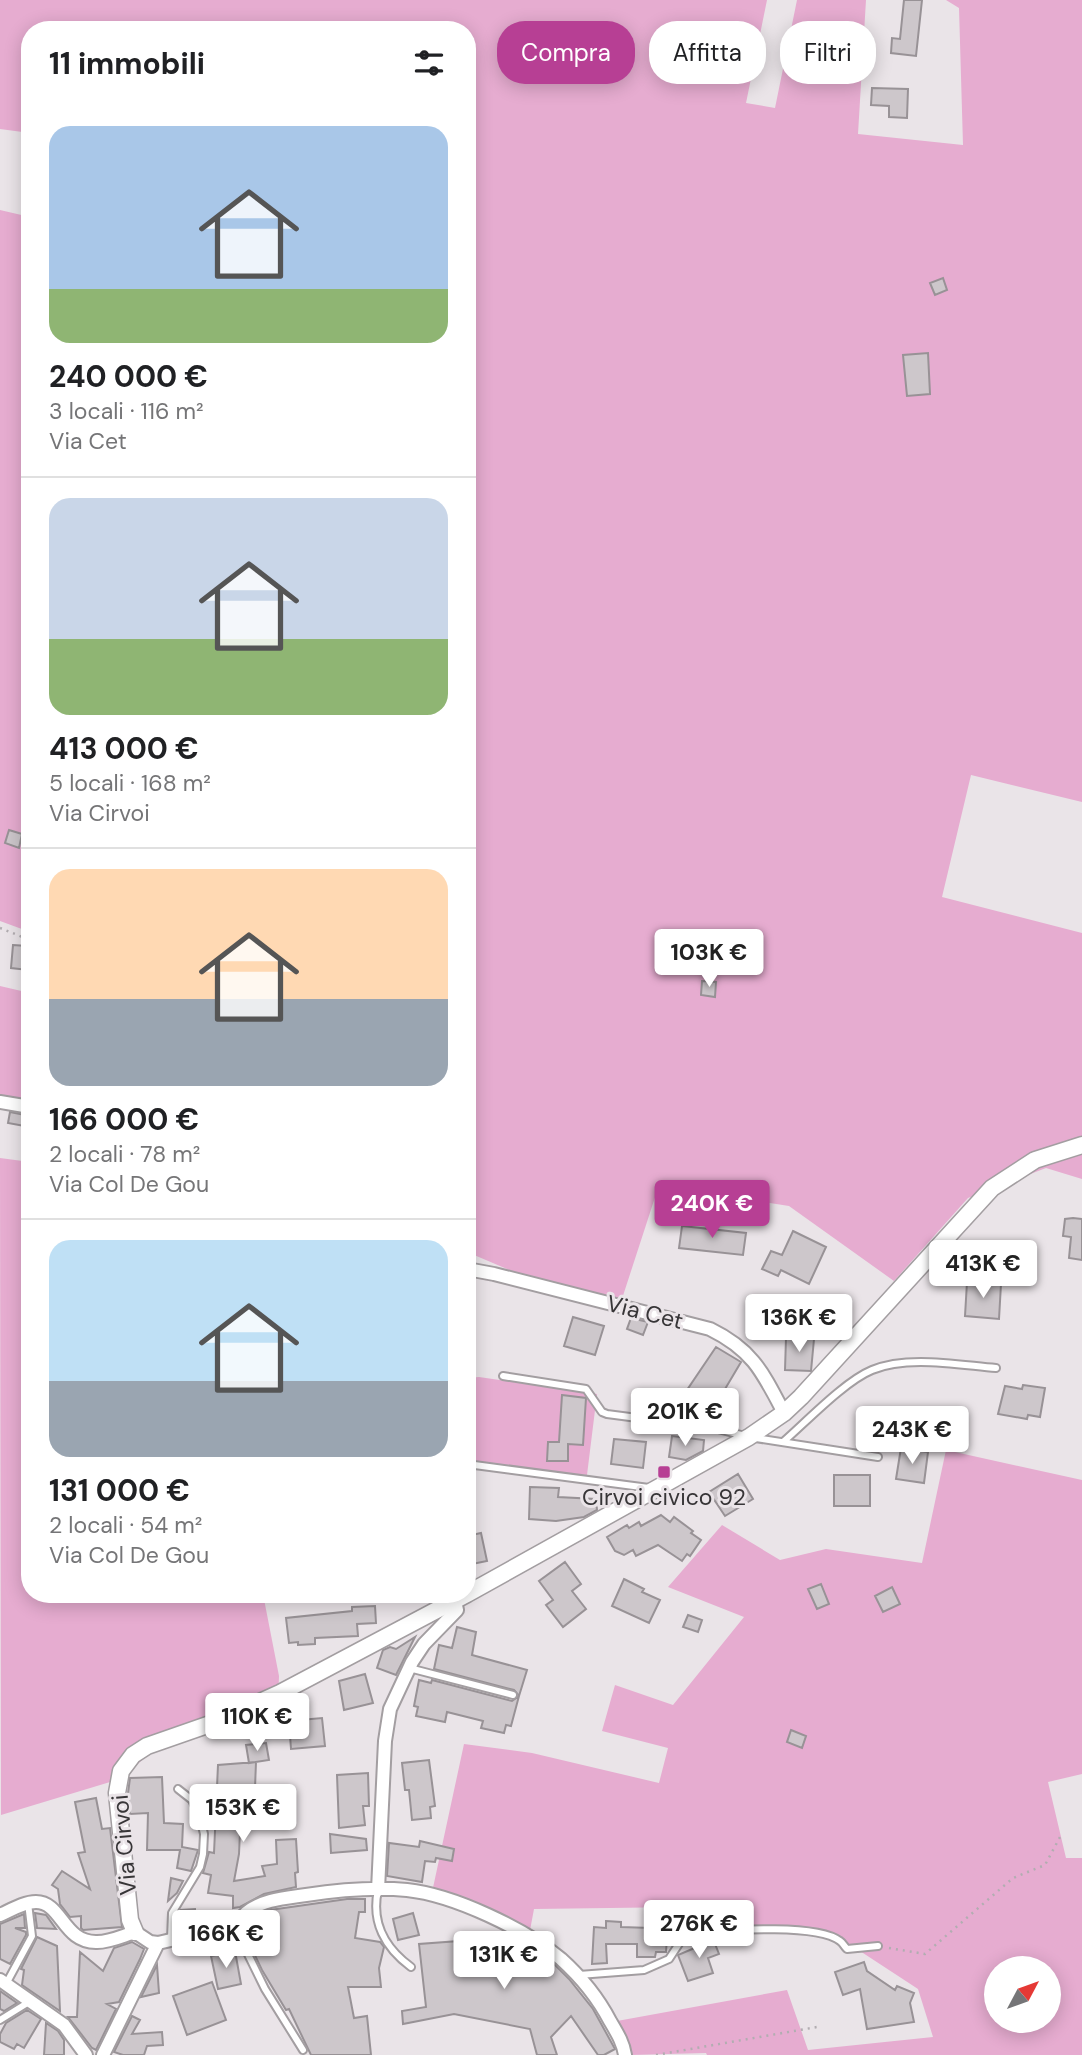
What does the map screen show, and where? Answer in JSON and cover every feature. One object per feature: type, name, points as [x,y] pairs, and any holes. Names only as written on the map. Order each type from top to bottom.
[{"type":"street","points":[[0,1102],[21,1106]]},
{"type":"street","name":"Via Cirvoi","points":[[476,1589],[749,1437],[784,1413],[992,1188],[1035,1160],[1082,1145]]},
{"type":"street","name":"Via Cet","points":[[476,1271],[710,1329],[739,1346],[756,1363],[784,1413]]},
{"type":"street","name":"Via Cirvoi","points":[[135,1932],[130,1920],[117,1793],[121,1771],[133,1755],[147,1746],[213,1723],[280,1693],[450,1603]]},
{"type":"street","points":[[378,1890],[385,1741],[390,1709],[424,1644],[457,1610],[460,1603]]},
{"type":"street","points":[[0,1915],[28,1903],[39,1902],[49,1906],[69,1931],[85,1941],[109,1941],[135,1932],[150,1942],[158,1943],[192,1935],[237,1932],[244,1914],[269,1900],[325,1892],[378,1890],[408,1890],[434,1895],[470,1908],[531,1939],[560,1958],[605,2011],[623,2043],[625,2055]]},
{"type":"street","points":[[103,2055],[158,1943]]},
{"type":"street","points":[[3,1982],[64,2025],[86,2055]]},
{"type":"lane","points":[[783,1442],[857,1378],[872,1370],[890,1364],[911,1362],[996,1368]]},
{"type":"lane","points":[[503,1376],[586,1389],[602,1412],[607,1414],[714,1428],[749,1437],[878,1457]]},
{"type":"lane","points":[[476,1465],[656,1489]]},
{"type":"lane","points":[[410,1668],[513,1695]]},
{"type":"lane","points":[[171,1939],[172,1913],[200,1867],[204,1834],[192,1800],[178,1788]]},
{"type":"lane","points":[[378,1890],[375,1905],[378,1923],[396,1956],[411,1967]]},
{"type":"lane","points":[[3,1982],[32,1936],[28,1903]]},
{"type":"lane","points":[[577,1975],[644,1970],[669,1959],[686,1933],[783,1930],[822,1934],[839,1940],[847,1949],[878,1946]]},
{"type":"lane","points":[[237,1932],[265,1989],[303,2050]]},
{"type":"lane","points":[[0,2020],[29,2002]]},
{"type":"path","points":[[0,928],[21,936]]},
{"type":"path","points":[[878,1946],[925,1954],[1013,1878],[1045,1865],[1060,1837]]},
{"type":"path","points":[[656,2055],[817,2027]]},
{"type":"shaded area","points":[[0,0],[767,0],[763,21],[649,21],[649,84],[750,84],[746,103],[775,108],[780,83],[861,84],[858,134],[963,145],[959,8],[946,0],[1082,0],[1082,802],[971,775],[942,897],[1082,933],[1082,1179],[1046,1168],[968,1198],[894,1281],[789,1206],[659,1185],[619,1308],[566,1294],[476,1256],[476,21],[21,21],[21,132],[0,129]]},
{"type":"shaded area","points":[[797,0],[866,0],[865,21],[793,21]]},
{"type":"shaded area","points":[[0,210],[21,215],[21,929],[0,921]]},
{"type":"shaded area","points":[[0,986],[21,991],[21,1103],[0,1097]]},
{"type":"shaded area","points":[[0,1158],[21,1161],[21,1603],[265,1603],[279,1676],[278,1703],[154,1750],[120,1779],[1,1815]]},
{"type":"shaded area","points":[[476,1377],[597,1394],[587,1475],[476,1465]]},
{"type":"shaded area","points":[[946,1450],[1082,1480],[1082,1774],[1048,1782],[1066,1858],[1082,1858],[1082,2055],[630,2055],[617,2021],[787,1990],[808,2050],[933,2037],[918,1989],[863,1953],[819,1929],[689,1938],[684,1907],[534,1909],[528,1941],[487,1918],[431,1897],[464,1744],[532,1753],[659,1783],[668,1748],[602,1731],[615,1685],[673,1705],[744,1617],[668,1587],[722,1525],[780,1560],[826,1549],[922,1563]]},
{"type":"building","points":[[904,0],[922,0],[916,56],[891,53],[892,38],[900,39]]},
{"type":"building","points":[[872,88],[908,89],[907,118],[889,117],[889,106],[871,105]]},
{"type":"building","points":[[943,278],[947,290],[935,295],[930,283]]},
{"type":"building","points":[[928,353],[930,394],[907,396],[903,355]]},
{"type":"building","points":[[9,830],[21,834],[19,848],[5,843]]},
{"type":"building","points":[[13,945],[21,946],[21,969],[11,968]]},
{"type":"building","points":[[702,981],[716,982],[715,997],[701,995]]},
{"type":"building","points":[[10,1112],[21,1114],[21,1125],[8,1123]]},
{"type":"building","points":[[1065,1219],[1082,1219],[1082,1260],[1069,1258],[1071,1237],[1063,1236]]},
{"type":"building","points":[[682,1226],[746,1233],[743,1255],[679,1248]]},
{"type":"building","points":[[793,1231],[826,1247],[809,1284],[781,1270],[778,1276],[762,1269],[771,1251],[782,1255]]},
{"type":"building","points":[[967,1282],[1001,1284],[999,1319],[965,1316]]},
{"type":"building","points":[[573,1317],[604,1326],[595,1355],[564,1346]]},
{"type":"building","points":[[631,1318],[648,1322],[643,1335],[627,1329]]},
{"type":"building","points":[[786,1338],[814,1339],[811,1371],[785,1370]]},
{"type":"building","points":[[716,1347],[741,1362],[715,1406],[687,1390]]},
{"type":"building","points":[[1023,1385],[1045,1388],[1040,1417],[1028,1415],[1027,1419],[998,1414],[1005,1386],[1022,1389]]},
{"type":"building","points":[[562,1395],[586,1398],[583,1445],[568,1444],[568,1461],[547,1461],[548,1442],[559,1442]]},
{"type":"building","points":[[894,1410],[896,1427],[879,1428],[878,1412]]},
{"type":"building","points":[[672,1436],[704,1440],[703,1451],[686,1460],[669,1457]]},
{"type":"building","points":[[614,1439],[646,1442],[643,1468],[611,1464]]},
{"type":"building","points":[[901,1448],[928,1452],[924,1483],[896,1479]]},
{"type":"building","points":[[738,1474],[753,1499],[725,1516],[709,1492]]},
{"type":"building","points":[[834,1475],[870,1475],[870,1506],[834,1506]]},
{"type":"building","points":[[530,1487],[559,1488],[558,1497],[596,1499],[597,1510],[584,1517],[556,1521],[529,1519]]},
{"type":"building","points":[[661,1515],[670,1522],[674,1517],[701,1540],[690,1556],[687,1554],[682,1561],[658,1545],[636,1556],[633,1550],[624,1555],[615,1551],[607,1537],[627,1525],[629,1528],[639,1522],[641,1526]]},
{"type":"building","points":[[481,1533],[487,1561],[476,1563],[476,1534]]},
{"type":"building","points":[[565,1562],[581,1584],[572,1591],[586,1609],[563,1627],[546,1605],[553,1600],[539,1581]]},
{"type":"building","points":[[624,1579],[644,1589],[642,1592],[660,1600],[649,1623],[612,1606]]},
{"type":"building","points":[[821,1584],[829,1604],[817,1609],[808,1589]]},
{"type":"building","points":[[892,1587],[900,1604],[883,1612],[875,1596]]},
{"type":"building","points":[[375,1606],[376,1623],[357,1624],[358,1636],[315,1638],[315,1644],[289,1643],[286,1618]]},
{"type":"building","points":[[688,1615],[702,1620],[698,1632],[683,1627]]},
{"type":"building","points":[[457,1627],[476,1632],[472,1655],[527,1670],[519,1696],[514,1690],[434,1669],[439,1645],[452,1648]]},
{"type":"building","points":[[415,1637],[396,1675],[377,1668],[383,1650],[390,1647],[396,1649]]},
{"type":"building","points":[[365,1674],[373,1703],[344,1710],[339,1681]]},
{"type":"building","points":[[419,1680],[431,1683],[432,1680],[512,1701],[519,1696],[511,1726],[506,1725],[504,1733],[481,1728],[483,1721],[447,1712],[445,1722],[416,1716],[418,1707],[414,1706]]},
{"type":"building","points":[[322,1718],[325,1746],[291,1749],[289,1721]]},
{"type":"building","points":[[791,1730],[806,1736],[802,1748],[787,1742]]},
{"type":"building","points":[[266,1743],[269,1760],[249,1763],[246,1745]]},
{"type":"building","points":[[429,1760],[435,1806],[430,1807],[431,1818],[412,1820],[409,1790],[405,1790],[402,1763]]},
{"type":"building","points":[[256,1762],[255,1788],[242,1788],[239,1854],[234,1881],[265,1876],[262,1866],[277,1864],[276,1840],[296,1839],[296,1887],[264,1894],[233,1908],[233,1896],[208,1893],[211,1875],[203,1873],[209,1852],[214,1853],[218,1765]]},
{"type":"building","points":[[368,1773],[369,1806],[363,1806],[365,1825],[339,1828],[337,1775]]},
{"type":"building","points":[[162,1777],[164,1823],[183,1824],[182,1847],[198,1850],[191,1871],[177,1868],[180,1850],[147,1850],[148,1813],[130,1814],[130,1778]]},
{"type":"building","points":[[96,1798],[102,1829],[110,1828],[122,1927],[83,1930],[81,1916],[70,1917],[60,1904],[58,1889],[52,1885],[62,1871],[90,1889],[78,1853],[85,1852],[75,1802]]},
{"type":"building","points":[[330,1834],[366,1839],[367,1850],[331,1853]]},
{"type":"building","points":[[420,1841],[454,1849],[452,1861],[436,1858],[435,1862],[425,1861],[422,1882],[387,1876],[389,1843],[419,1847]]},
{"type":"building","points":[[171,1878],[183,1881],[177,1893],[168,1901]]},
{"type":"building","points":[[365,1899],[365,1912],[359,1912],[355,1938],[380,1942],[384,1947],[379,1968],[381,1987],[348,1987],[354,2018],[367,2016],[371,2055],[311,2055],[289,2009],[286,2010],[262,1970],[250,1945],[247,1930],[252,1920],[270,1910]]},
{"type":"building","points":[[195,1909],[196,1925],[181,1926],[181,1910]]},
{"type":"building","points":[[35,1913],[46,1915],[56,1929],[37,1928]]},
{"type":"building","points":[[413,1913],[419,1935],[398,1940],[393,1919]]},
{"type":"building","points":[[24,1914],[25,1928],[15,1928],[26,1932],[26,1935],[10,1964],[0,1959],[0,1924]]},
{"type":"building","points":[[606,1921],[621,1922],[621,1927],[651,1928],[651,1923],[668,1923],[666,1952],[656,1952],[655,1957],[637,1957],[637,1944],[606,1944],[607,1963],[592,1964],[594,1927],[606,1928]]},
{"type":"building","points":[[37,1937],[57,1946],[60,2011],[22,1985],[24,1970],[21,1969]]},
{"type":"building","points":[[513,1937],[519,1941],[516,1944],[554,1964],[569,1979],[593,2009],[615,2049],[598,2055],[571,2016],[551,2037],[557,2055],[537,2055],[530,2029],[454,2014],[403,2024],[402,2011],[426,2007],[419,1944]]},
{"type":"building","points":[[713,1939],[719,1954],[708,1958],[713,1973],[688,1981],[678,1955]]},
{"type":"building","points":[[132,1942],[144,1949],[119,2002],[107,2004],[116,2009],[96,2050],[68,2017],[77,2017],[80,1952],[103,1971],[114,1948]]},
{"type":"building","points":[[235,1951],[241,1984],[218,1989],[211,1956]]},
{"type":"building","points":[[864,1962],[867,1971],[895,1990],[897,1986],[914,1993],[910,2003],[914,2022],[867,2029],[860,1989],[843,1995],[835,1972]]},
{"type":"building","points":[[157,1965],[159,1993],[141,1997]]},
{"type":"building","points":[[212,1982],[226,2020],[187,2035],[173,1996]]},
{"type":"building","points":[[0,1991],[17,2003],[4,2011],[0,2009]]},
{"type":"building","points":[[27,2010],[41,2019],[24,2048],[17,2044],[14,2049],[0,2042],[0,2034],[6,2023]]},
{"type":"building","points":[[132,2016],[140,2020],[132,2034],[162,2032],[163,2045],[147,2046],[144,2055],[114,2052]]},
{"type":"building","points":[[46,2023],[58,2031],[64,2040],[64,2055],[44,2055]]},
{"type":"place","name":"Cirvoi civico 92","points":[[664,1472]]}]
